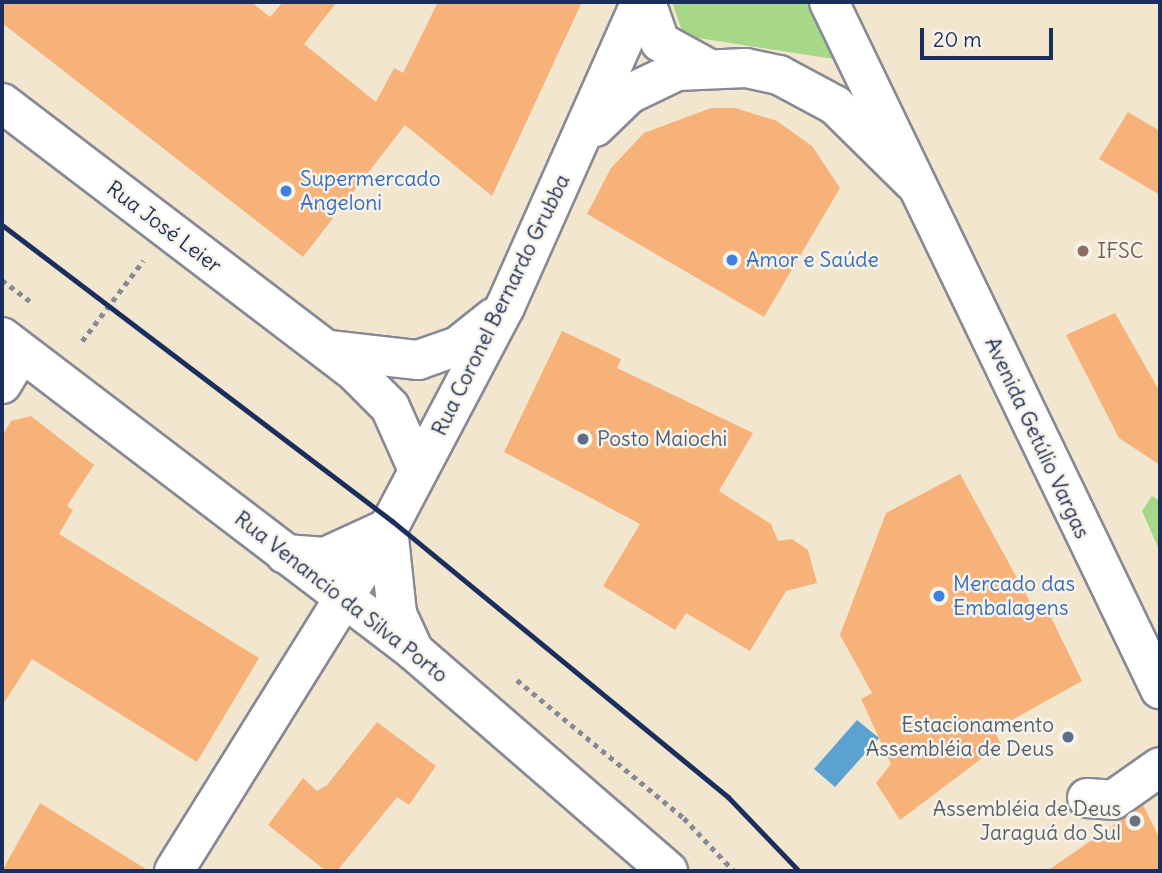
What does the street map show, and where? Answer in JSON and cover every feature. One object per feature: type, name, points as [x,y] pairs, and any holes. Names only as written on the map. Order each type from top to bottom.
[{"type":"main road","name":"Rua Coronel Bernardo Grubba","points":[[174,871],[388,528],[505,307],[582,141],[641,2]]},
{"type":"main road","points":[[646,2],[660,42],[704,66]]},
{"type":"main road","name":"Avenida Getúlio Vargas","points":[[829,2],[1160,689]]},
{"type":"main road","name":"Avenida Getúlio Vargas","points":[[582,141],[629,94],[704,66],[779,75],[809,88],[916,184]]},
{"type":"main road","name":"Rua José Leier","points":[[2,103],[328,349],[390,407],[418,470]]},
{"type":"main road","name":"Rua José Leier","points":[[328,349],[418,360],[458,346],[505,307]]},
{"type":"main road","name":"Rua Venancio da Silva Porto","points":[[8,357],[285,554],[414,651],[668,871]]},
{"type":"main road","points":[[285,554],[324,557],[388,528],[397,614],[414,651]]},
{"type":"main road","points":[[1087,798],[1113,800],[1160,767]]},
{"type":"path","points":[[82,341],[166,229]]},
{"type":"green space","points":[[672,2],[809,2],[840,60],[698,38],[682,31]]},
{"type":"green space","points":[[1152,496],[1160,501],[1160,552],[1142,511]]},
{"type":"water","points":[[857,720],[879,738],[835,787],[814,769]]},
{"type":"building","name":"Supermercado Angeloni","points":[[2,2],[251,2],[270,17],[283,2],[337,2],[304,44],[376,102],[394,68],[403,73],[438,2],[582,2],[492,196],[405,125],[303,257],[2,23]]},
{"type":"building","name":"Amor e Saúde","points":[[711,108],[735,108],[777,121],[812,146],[840,188],[764,317],[587,214],[611,168],[644,133]]},
{"type":"building","points":[[1128,112],[1160,131],[1160,195],[1099,159]]},
{"type":"building","points":[[1115,313],[1160,392],[1160,465],[1119,438],[1066,335]]},
{"type":"building","points":[[562,331],[621,359],[617,368],[753,433],[719,491],[771,524],[778,541],[792,539],[808,550],[817,583],[786,591],[750,651],[686,613],[675,630],[603,586],[640,524],[504,452]]},
{"type":"building","points":[[31,416],[94,465],[67,506],[73,510],[59,534],[259,658],[197,762],[32,659],[2,706],[2,436],[11,421]]},
{"type":"building","points":[[960,474],[1039,618],[1049,613],[1082,681],[994,730],[1001,744],[900,820],[876,783],[891,764],[861,699],[872,693],[840,635],[886,513]]},
{"type":"building","points":[[377,722],[436,766],[409,805],[397,797],[337,871],[326,871],[268,825],[303,778],[317,791],[327,785]]},
{"type":"building","points":[[40,803],[149,871],[2,871]]},
{"type":"building","name":"Assembléia de Deus Jaraguá do Sul","points":[[1143,805],[1160,839],[1160,871],[1047,871]]},
{"type":"railway","points":[[2,225],[392,521],[728,797],[799,871]]},
{"type":"place","name":"Supermercado Angeloni","points":[[286,191]]},
{"type":"place","name":"IFSC","points":[[1083,251]]},
{"type":"place","name":"Amor e Saúde","points":[[732,260]]},
{"type":"place","name":"Posto Maiochi","points":[[583,439]]},
{"type":"place","name":"Mercado das Embalagens","points":[[939,596]]},
{"type":"place","name":"Estacionamento Assembléia de Deus","points":[[1068,737]]},
{"type":"place","name":"Assembléia de Deus Jaraguá do Sul","points":[[1135,821]]}]
